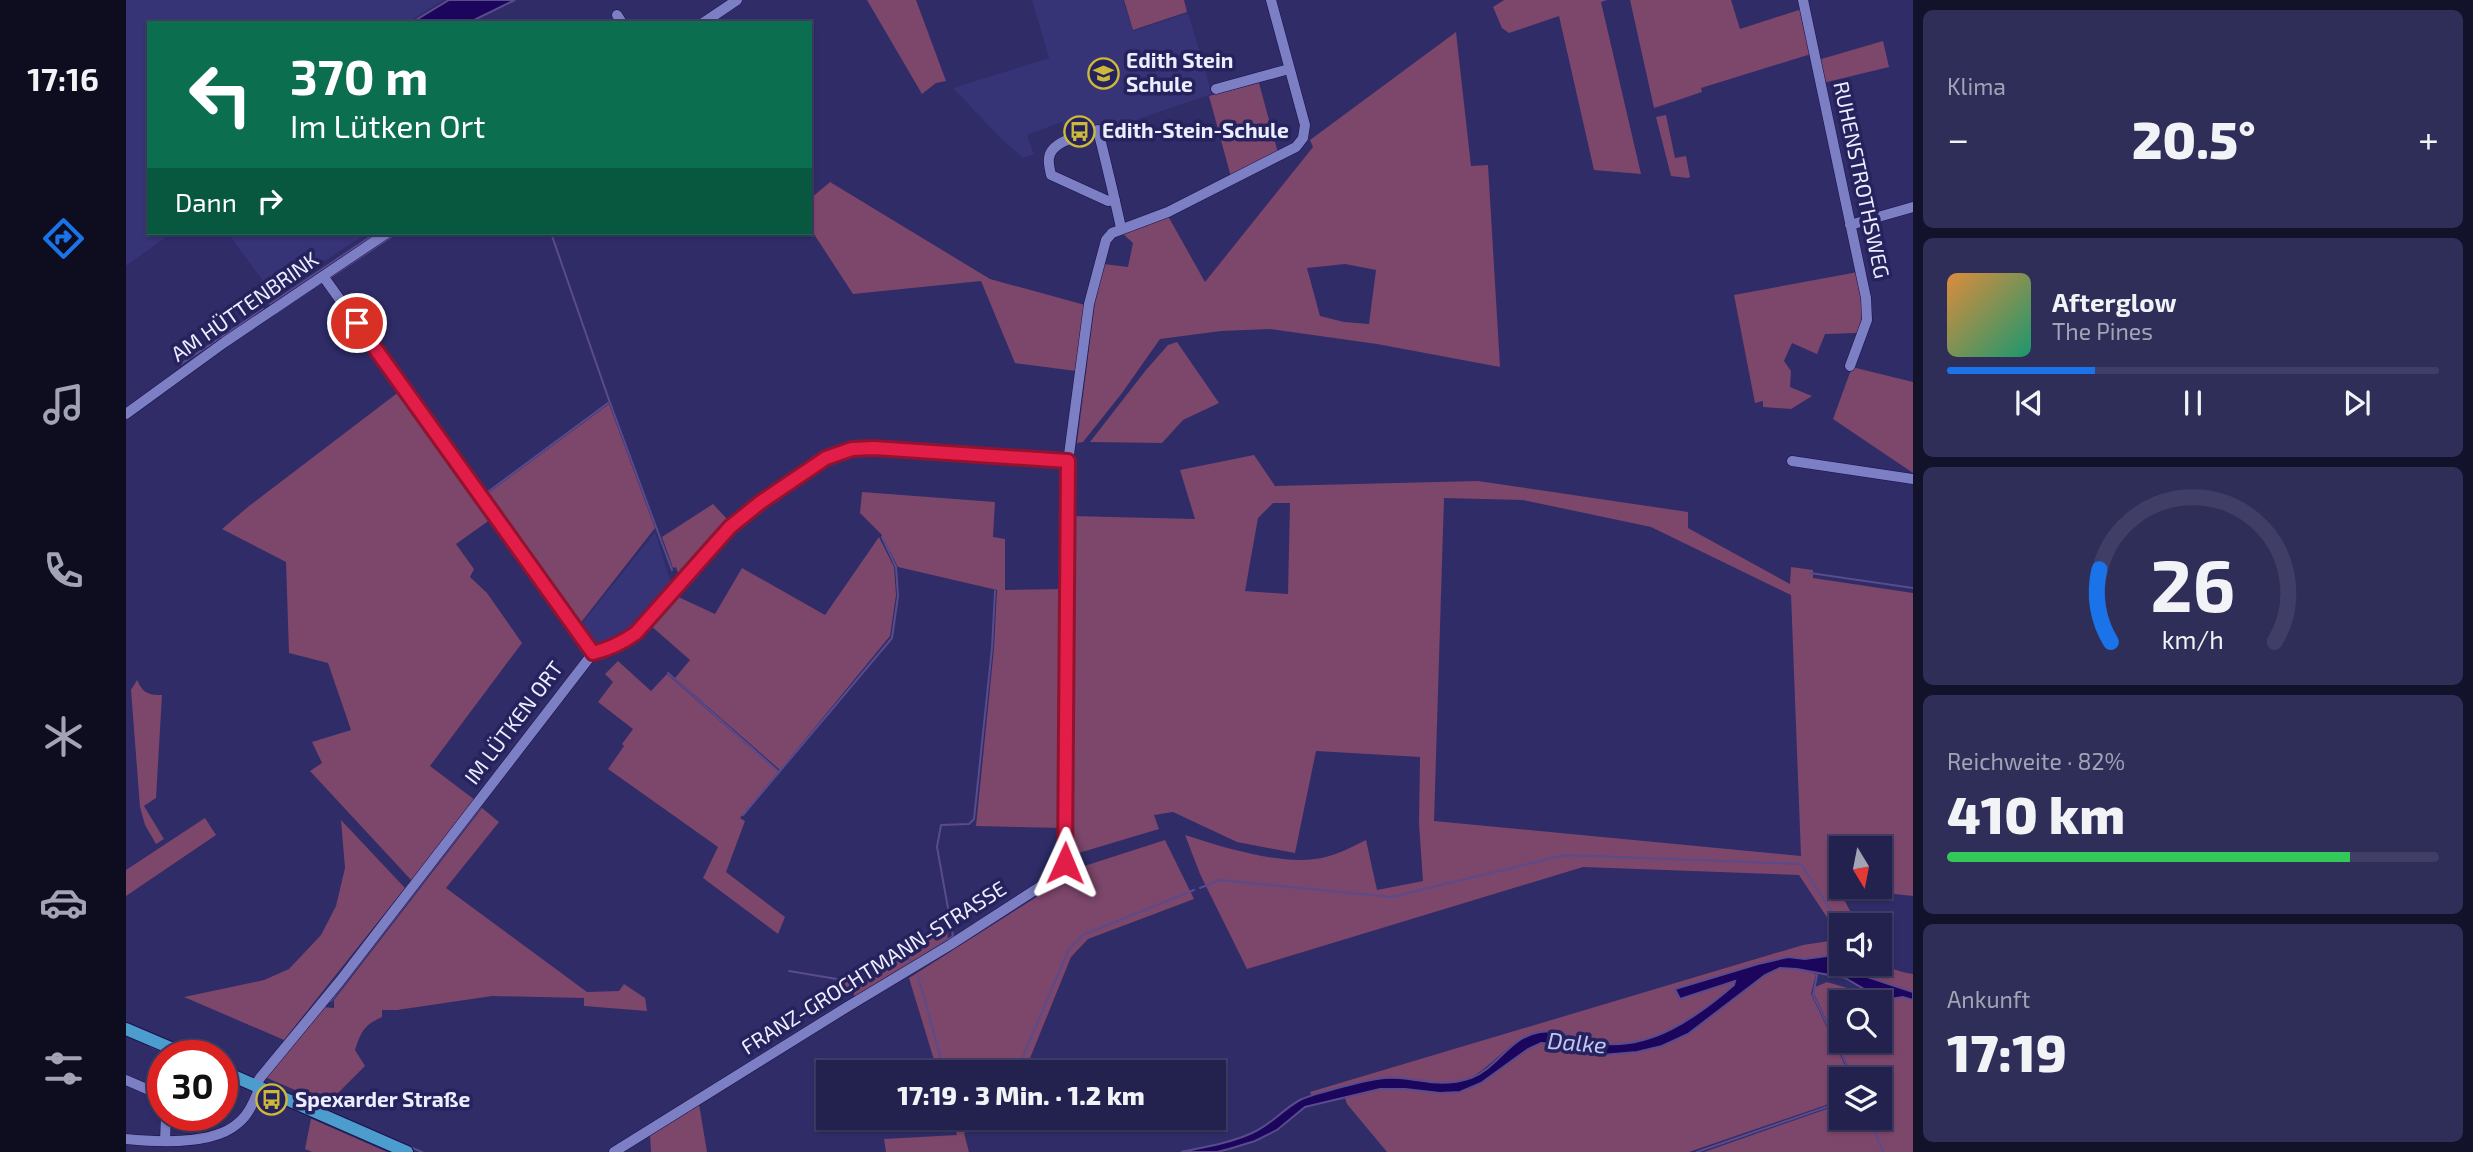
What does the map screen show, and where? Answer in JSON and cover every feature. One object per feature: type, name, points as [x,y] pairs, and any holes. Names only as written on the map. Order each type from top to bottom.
[{"type":"main road","points":[[126,1028],[153,1040]]},
{"type":"main road","points":[[238,1078],[407,1152]]},
{"type":"street","points":[[706,21],[737,0]]},
{"type":"street","points":[[1115,200],[1108,201],[1051,175],[1048,159],[1054,148],[1071,139],[1098,131],[1115,200],[1121,228],[1168,212],[1300,144],[1305,125],[1270,0]]},
{"type":"street","name":"RUHENSTROTHSWEG","points":[[1803,0],[1867,311],[1867,320],[1850,366]]},
{"type":"street","points":[[1216,89],[1289,69]]},
{"type":"street","points":[[1850,225],[1913,207]]},
{"type":"street","name":"FRANZ-GROCHTMANN-STRASSE","points":[[614,1152],[950,945],[1060,872],[1065,863],[1068,461],[1089,304],[1106,240],[1121,228]]},
{"type":"street","name":"AM HÜTTENBRINK","points":[[126,414],[225,342],[384,235]]},
{"type":"street","points":[[323,276],[593,653]]},
{"type":"street","name":"IM LÜTKEN ORT","points":[[126,1139],[165,1141],[220,1134],[237,1125],[250,1110],[260,1077],[340,981],[593,653],[622,643],[636,633],[730,527],[786,485],[838,453],[852,449],[874,448],[1068,461]]},
{"type":"street","points":[[1792,461],[1913,479]]},
{"type":"street","points":[[126,1080],[147,1089]]},
{"type":"street","points":[[165,1131],[165,1141]]},
{"type":"shaded area","points":[[126,0],[444,0],[409,21],[147,21],[147,235],[169,235],[126,266]]},
{"type":"shaded area","points":[[867,0],[916,0],[946,81],[936,83],[922,94]]},
{"type":"shaded area","name":"Edith Stein Schule","points":[[1032,0],[1123,0],[1133,31],[1188,13],[1212,94],[1103,131],[1101,126],[1088,126],[1067,134],[1062,122],[1027,135],[1034,154],[1023,158],[1002,140],[953,88],[1049,58]]},
{"type":"shaded area","points":[[1124,0],[1184,0],[1187,12],[1133,30]]},
{"type":"shaded area","points":[[1504,0],[1607,0],[1601,2],[1641,174],[1594,170],[1559,16],[1509,33],[1502,28],[1493,7]]},
{"type":"shaded area","points":[[1630,0],[1731,0],[1740,29],[1802,9],[1811,54],[1701,88],[1702,92],[1654,108]]},
{"type":"shaded area","points":[[1456,32],[1471,166],[1488,165],[1500,367],[1377,344],[1270,329],[1221,331],[1160,339],[1083,442],[1077,443],[1095,302],[1104,264],[1128,267],[1133,243],[1122,233],[1168,216],[1205,282],[1313,147],[1310,140]],"holes":[[[1345,264],[1376,270],[1369,324],[1320,316],[1307,268]]]},
{"type":"shaded area","points":[[1883,41],[1889,67],[1823,83],[1818,60]]},
{"type":"shaded area","points":[[1259,83],[1278,153],[1231,177],[1209,96]]},
{"type":"shaded area","points":[[1666,115],[1675,158],[1686,156],[1688,178],[1671,176],[1656,117]]},
{"type":"shaded area","points":[[830,182],[990,279],[1085,305],[1076,371],[1015,363],[981,281],[853,294],[812,231],[812,197]]},
{"type":"shaded area","points":[[229,235],[364,235],[273,295]]},
{"type":"shaded area","points":[[1858,272],[1862,310],[1858,333],[1825,334],[1817,354],[1792,343],[1784,361],[1791,371],[1790,387],[1812,396],[1791,409],[1763,407],[1763,401],[1755,403],[1734,295]]},
{"type":"shaded area","points":[[1177,342],[1219,403],[1183,420],[1162,443],[1090,442],[1146,370],[1168,345]]},
{"type":"shaded area","points":[[1852,367],[1913,382],[1913,473],[1833,419]]},
{"type":"shaded area","points":[[400,391],[491,519],[456,544],[474,569],[470,577],[487,593],[522,643],[430,766],[475,800],[412,881],[310,771],[322,763],[312,742],[351,730],[328,663],[289,653],[286,562],[222,529]]},
{"type":"shaded area","points":[[609,404],[655,528],[579,625],[487,494]]},
{"type":"shaded area","points":[[1254,455],[1275,486],[1478,481],[1688,512],[1688,528],[1790,584],[1791,567],[1813,570],[1813,578],[1913,593],[1913,896],[1892,894],[1892,836],[1829,836],[1829,900],[1844,900],[1851,913],[1829,913],[1829,920],[1799,875],[1583,867],[1247,969],[1200,874],[1185,835],[1266,857],[1300,860],[1328,856],[1366,840],[1377,890],[1423,881],[1419,824],[1420,757],[1316,751],[1295,853],[1237,842],[1173,812],[1154,815],[1159,829],[1072,855],[1071,516],[1195,519],[1180,470]],"holes":[[[1444,498],[1523,500],[1651,527],[1791,595],[1801,856],[1434,821]],[[1273,503],[1290,503],[1288,594],[1245,591],[1258,518]]]},
{"type":"shaded area","points":[[862,492],[995,502],[993,537],[1005,539],[1005,590],[1064,589],[1062,828],[976,826],[994,648],[997,590],[898,567],[881,534],[860,513]]},
{"type":"shaded area","points":[[713,504],[728,520],[679,576],[676,567],[673,568],[662,537]]},
{"type":"shaded area","points":[[655,532],[672,586],[632,630],[604,646],[594,646],[580,626]]},
{"type":"shaded area","points":[[879,537],[894,567],[896,595],[890,636],[780,770],[675,678],[690,660],[650,625],[674,595],[715,614],[742,568],[825,615]]},
{"type":"shaded area","points":[[618,661],[651,691],[667,674],[778,772],[740,818],[745,821],[726,872],[785,917],[778,934],[703,878],[718,847],[608,769],[633,729],[598,702],[613,682],[605,674]]},
{"type":"shaded area","points":[[137,680],[146,692],[162,695],[156,798],[144,806],[164,839],[156,844],[145,825],[140,807],[131,690]]},
{"type":"shaded area","points":[[482,808],[499,822],[446,888],[587,992],[619,991],[624,984],[645,998],[647,1011],[584,1006],[584,998],[492,996],[382,1010],[382,1017],[364,1030],[355,1050],[365,1066],[327,1104],[265,1077],[323,1007],[334,1008],[334,1000]]},
{"type":"shaded area","points":[[205,818],[216,835],[126,896],[126,870]]},
{"type":"shaded area","points":[[341,820],[405,888],[284,1040],[184,997],[264,980],[289,969],[321,935],[336,906],[345,868]]},
{"type":"shaded area","points":[[1165,840],[1194,899],[1088,939],[1071,957],[1029,1060],[934,1060],[909,978],[1054,886],[1075,869]]},
{"type":"shaded area","points":[[947,926],[948,941],[855,997],[853,992],[845,993],[844,977],[858,976]]},
{"type":"shaded area","points":[[1829,941],[1829,956],[1805,959],[1788,957],[1675,989],[1680,999],[1735,980],[1735,985],[1705,1009],[1653,1037],[1615,1044],[1538,1032],[1516,1042],[1480,1072],[1458,1082],[1434,1084],[1409,1078],[1394,1078],[1358,1084],[1312,1097],[1310,1092],[1803,945]]},
{"type":"shaded area","points":[[1780,968],[1816,974],[1811,994],[1829,1032],[1829,1053],[1839,1053],[1846,1067],[1829,1067],[1829,1104],[1689,1152],[1387,1152],[1347,1104],[1345,1098],[1380,1089],[1440,1093],[1481,1083],[1528,1049],[1541,1043],[1559,1044],[1602,1055],[1637,1052],[1662,1046],[1717,1012],[1765,975]]},
{"type":"shaded area","points":[[1892,968],[1913,974],[1913,992],[1867,977],[1892,976]]},
{"type":"shaded area","points":[[1827,982],[1854,990],[1829,990],[1829,1025],[1814,994],[1815,987]]},
{"type":"shaded area","points":[[1903,997],[1913,1000],[1913,1152],[1704,1152],[1829,1108],[1829,1130],[1892,1130],[1892,1067],[1849,1067],[1842,1053],[1892,1053],[1892,999]]},
{"type":"shaded area","points":[[699,1104],[707,1152],[651,1152],[650,1134]]},
{"type":"shaded area","points":[[311,1119],[387,1152],[312,1152],[305,1149]]},
{"type":"shaded area","points":[[956,1130],[973,1130],[964,1133],[969,1152],[886,1152],[884,1139],[957,1135]]},
{"type":"water","points":[[449,0],[515,0],[472,21],[414,21]]},
{"type":"water","name":"Dalke","points":[[1829,956],[1829,975],[1780,968],[1765,975],[1688,1034],[1662,1046],[1637,1052],[1602,1055],[1559,1044],[1541,1043],[1528,1049],[1481,1083],[1460,1092],[1380,1089],[1305,1107],[1277,1130],[1255,1141],[1217,1152],[1181,1152],[1244,1136],[1259,1130],[1300,1100],[1350,1085],[1390,1078],[1445,1083],[1471,1078],[1489,1067],[1520,1040],[1540,1032],[1617,1044],[1654,1037],[1704,1009],[1734,985],[1735,981],[1680,999],[1675,989],[1788,957],[1805,959]]},
{"type":"water","points":[[1834,976],[1866,976],[1913,992],[1913,1000],[1903,997],[1892,999],[1892,990],[1866,990],[1845,978]]},
{"type":"waterway","points":[[270,304],[373,235]]},
{"type":"waterway","points":[[331,277],[394,235]]},
{"type":"waterway","points":[[552,235],[672,570]]},
{"type":"waterway","points":[[275,314],[321,283]]},
{"type":"waterway","points":[[181,364],[263,309]]},
{"type":"waterway","points":[[486,495],[608,403]]},
{"type":"waterway","points":[[743,815],[892,638],[898,596],[896,567],[882,537]]},
{"type":"waterway","points":[[1810,573],[1913,588]]},
{"type":"waterway","points":[[930,951],[953,936],[937,847],[941,825],[969,824],[974,819],[992,648],[995,591]]},
{"type":"waterway","points":[[668,673],[779,772]]},
{"type":"waterway","points":[[331,1001],[480,808]]},
{"type":"waterway","points":[[1200,888],[1220,880],[1391,897],[1565,855],[1801,864],[1833,913]]},
{"type":"waterway","points":[[1022,1060],[1069,949],[1083,935],[1194,890]]},
{"type":"waterway","points":[[846,979],[858,978],[904,960],[914,962]]},
{"type":"waterway","points":[[789,971],[837,979]]},
{"type":"waterway","points":[[1817,975],[1813,995],[1848,1067]]},
{"type":"waterway","points":[[918,976],[941,1060]]},
{"type":"waterway","points":[[1697,1152],[1829,1106]]},
{"type":"waterway","points":[[1874,1130],[1883,1152]]},
{"type":"waterway","points":[[410,1147],[422,1152]]},
{"type":"place","name":"Edith Stein Schule","points":[[1103,73]]},
{"type":"place","name":"Edith-Stein-Schule","points":[[1079,131]]},
{"type":"place","name":"Spexarder Straße","points":[[272,1100]]},
{"type":"route","points":[[357,323],[593,653],[622,643],[636,633],[730,527],[761,502],[826,458],[838,453],[874,448],[1068,461],[1065,863]]}]
